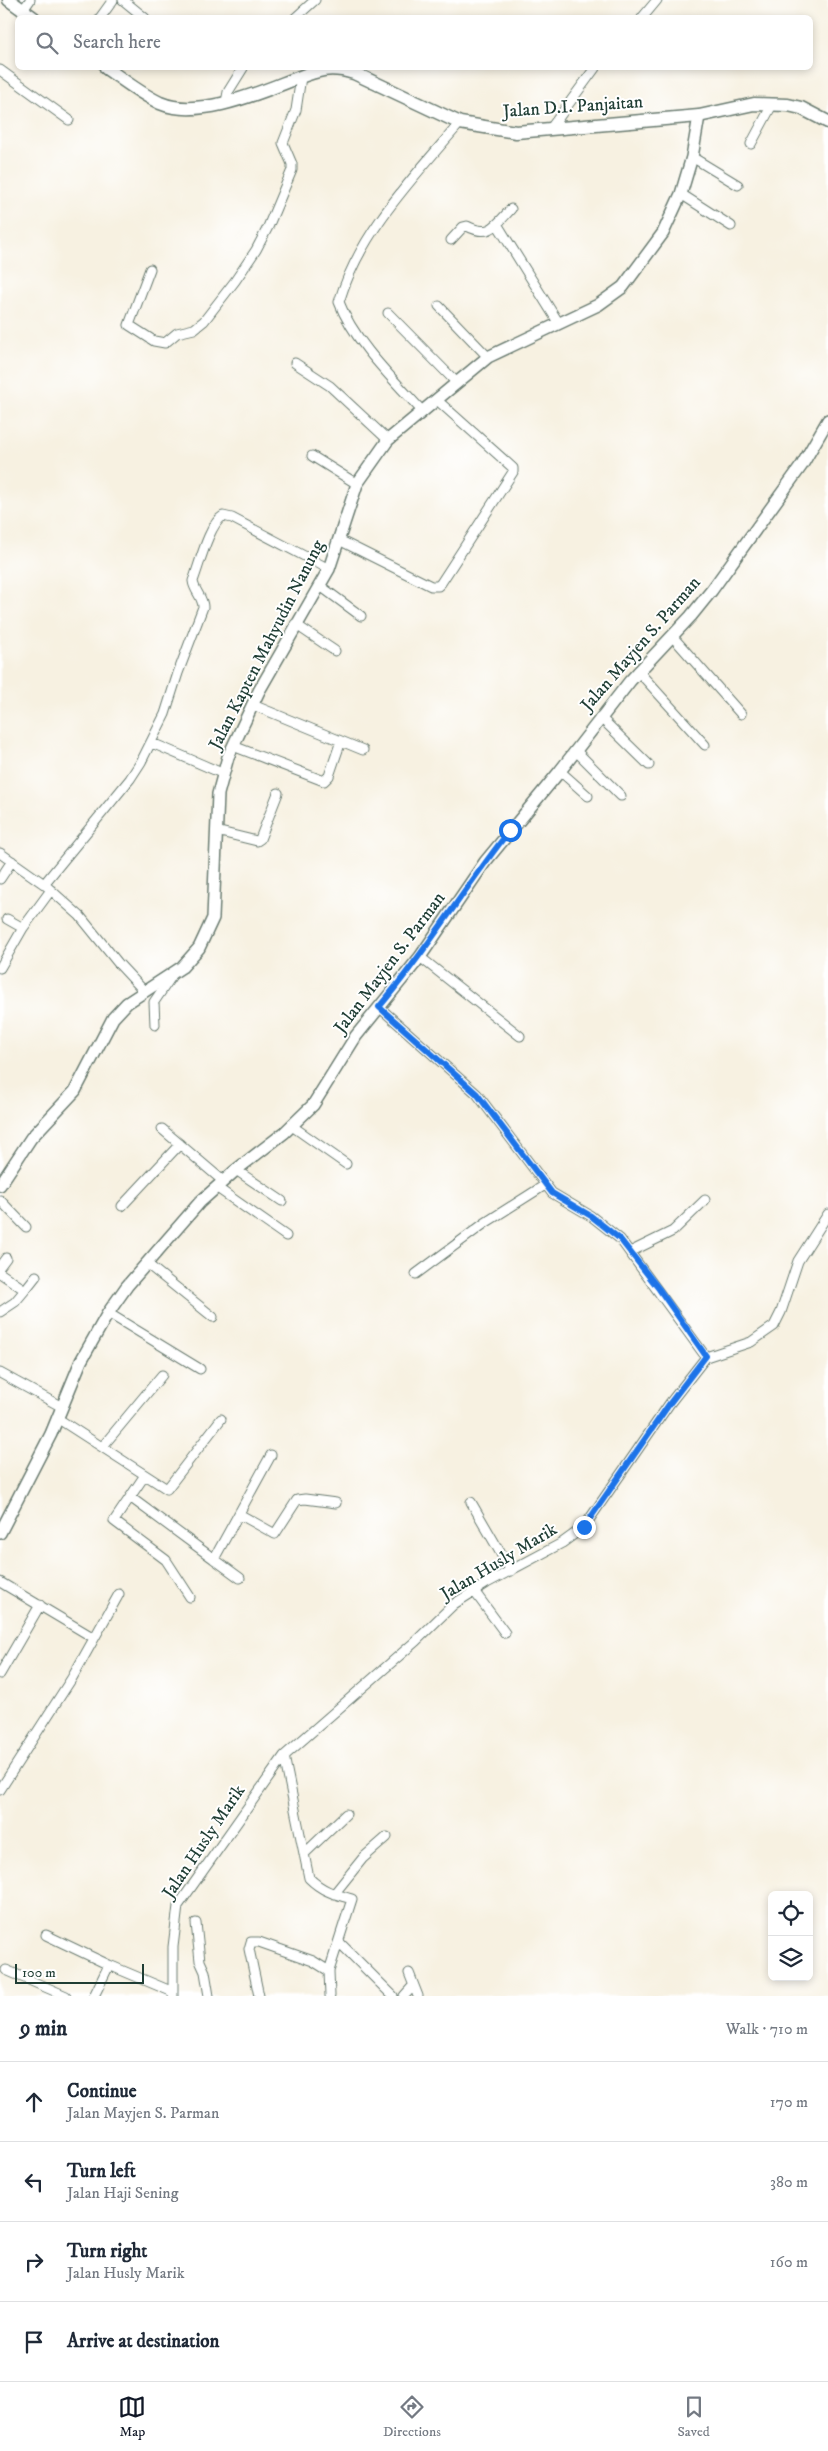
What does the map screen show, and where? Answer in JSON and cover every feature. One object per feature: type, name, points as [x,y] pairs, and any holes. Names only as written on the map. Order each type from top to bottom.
[{"type":"main road","points":[[9,0],[26,5]]},
{"type":"main road","name":"Jalan D.I. Panjaitan","points":[[109,70],[162,104],[194,108],[210,107],[318,70]]},
{"type":"main road","name":"Jalan D.I. Panjaitan","points":[[344,70],[460,123],[516,132],[699,116],[732,107],[772,105],[801,108],[828,122]]},
{"type":"street","points":[[102,15],[113,0]]},
{"type":"street","points":[[123,0],[141,15]]},
{"type":"street","points":[[298,15],[315,0]]},
{"type":"street","points":[[644,15],[657,0]]},
{"type":"street","points":[[0,70],[69,120]]},
{"type":"street","points":[[226,102],[228,92],[242,70]]},
{"type":"street","points":[[551,128],[594,70]]},
{"type":"street","points":[[150,269],[129,325],[154,341],[165,344],[177,333],[194,328],[204,321],[251,258],[268,228],[292,170],[292,164],[283,143],[296,110],[301,77]]},
{"type":"street","points":[[752,144],[772,105]]},
{"type":"street","name":"Jalan Kapten Mahyudin Nanung","points":[[0,1185],[32,1138],[75,1091],[113,1018],[127,1004],[174,972],[199,948],[213,918],[218,794],[233,746],[295,624],[328,569],[357,484],[388,440],[488,357],[558,322],[598,305],[623,287],[663,233],[681,194],[692,156],[699,116]]},
{"type":"street","points":[[424,412],[387,374],[366,347],[339,302],[350,270],[370,235],[385,213],[460,123]]},
{"type":"street","points":[[692,156],[738,185]]},
{"type":"street","points":[[681,194],[730,226]]},
{"type":"street","points":[[452,240],[467,226],[479,232],[485,232],[512,210]]},
{"type":"street","points":[[497,224],[558,322]]},
{"type":"street","points":[[439,306],[488,357]]},
{"type":"street","points":[[388,313],[457,383]]},
{"type":"street","points":[[295,363],[330,386],[388,440]]},
{"type":"street","points":[[339,540],[431,586],[438,586],[441,583],[513,472],[513,468],[437,400]]},
{"type":"street","name":"Jalan Mayjen S. Parman","points":[[0,1533],[35,1467],[81,1361],[108,1313],[146,1263],[186,1216],[236,1170],[292,1126],[321,1094],[345,1053],[379,1007],[420,957],[485,862],[560,771],[600,717],[638,671],[712,590],[764,519],[809,453],[828,420]]},
{"type":"street","points":[[312,456],[357,484]]},
{"type":"street","points":[[0,968],[48,887],[130,779],[152,743],[165,714],[203,607],[203,601],[194,586],[194,582],[213,526],[219,518],[223,516],[232,518],[328,569]]},
{"type":"street","points":[[319,585],[361,616]]},
{"type":"street","points":[[295,624],[335,651]]},
{"type":"street","points":[[672,636],[741,714]]},
{"type":"street","points":[[638,671],[705,745]]},
{"type":"street","points":[[253,705],[363,750]]},
{"type":"street","points":[[600,717],[650,765]]},
{"type":"street","points":[[233,746],[324,781],[329,776],[341,741]]},
{"type":"street","points":[[152,743],[224,774]]},
{"type":"street","points":[[576,751],[622,796]]},
{"type":"street","points":[[560,771],[588,796]]},
{"type":"street","points":[[216,831],[258,840],[278,793]]},
{"type":"street","points":[[0,853],[48,887],[80,916],[118,963],[145,992]]},
{"type":"street","points":[[0,879],[12,861]]},
{"type":"street","points":[[7,919],[23,928]]},
{"type":"street","points":[[420,957],[520,1036]]},
{"type":"street","points":[[155,1025],[154,1002],[174,972]]},
{"type":"street","points":[[379,1007],[477,1094],[552,1193],[604,1225],[630,1252],[706,1356],[750,1342],[774,1326],[781,1312],[798,1261],[828,1214]]},
{"type":"street","points":[[292,1126],[346,1164]]},
{"type":"street","points":[[162,1129],[180,1144],[220,1184],[286,1236]]},
{"type":"street","points":[[122,1206],[180,1144]]},
{"type":"street","points":[[236,1170],[282,1200]]},
{"type":"street","points":[[416,1274],[485,1224],[545,1185]]},
{"type":"street","points":[[0,1200],[26,1228]]},
{"type":"street","points":[[630,1252],[674,1232],[705,1200]]},
{"type":"street","points":[[0,1266],[6,1258]]},
{"type":"street","points":[[146,1263],[213,1317]]},
{"type":"street","points":[[0,1273],[25,1290]]},
{"type":"street","points":[[0,1312],[15,1302],[36,1276]]},
{"type":"street","points":[[108,1313],[200,1369]]},
{"type":"street","name":"Jalan Husly Marik","points":[[173,1994],[173,1947],[178,1906],[284,1756],[416,1641],[454,1604],[562,1543],[584,1527],[674,1397],[706,1356]]},
{"type":"street","points":[[0,1373],[60,1412],[103,1446],[163,1487],[169,1488],[221,1419]]},
{"type":"street","points":[[103,1446],[162,1375]]},
{"type":"street","points":[[214,1559],[271,1455]]},
{"type":"street","points":[[145,1475],[114,1521],[166,1560],[190,1597]]},
{"type":"street","points":[[130,1497],[240,1578]]},
{"type":"street","points":[[239,1514],[275,1534],[297,1500],[305,1499],[336,1503]]},
{"type":"street","points":[[471,1502],[511,1571]]},
{"type":"street","points":[[0,1582],[94,1638]]},
{"type":"street","points":[[474,1591],[505,1633]]},
{"type":"street","points":[[0,1790],[3,1778],[72,1678],[119,1594]]},
{"type":"street","points":[[0,1674],[40,1605]]},
{"type":"street","points":[[284,1756],[310,1878],[320,1888],[356,1902],[329,1971],[330,1996]]},
{"type":"street","points":[[304,1854],[346,1814]]},
{"type":"street","points":[[334,1894],[363,1858],[388,1837]]},
{"type":"street","points":[[196,1922],[200,1962],[205,1972],[209,1996]]},
{"type":"street","points":[[46,1935],[85,1956],[173,1994]]},
{"type":"street","points":[[259,1996],[249,1949],[251,1942],[258,1942],[313,1960],[329,1971]]},
{"type":"street","points":[[339,1942],[392,1996]]},
{"type":"street","points":[[94,1996],[109,1965]]},
{"type":"street","points":[[6,1970],[66,1996]]},
{"type":"street","points":[[409,1973],[418,1996]]},
{"type":"street","points":[[404,1996],[413,1986]]},
{"type":"route","points":[[510,830],[485,862],[420,957],[379,1007],[405,1028],[477,1094],[552,1193],[591,1216],[620,1239],[659,1289],[706,1356],[670,1403],[584,1527]]}]
